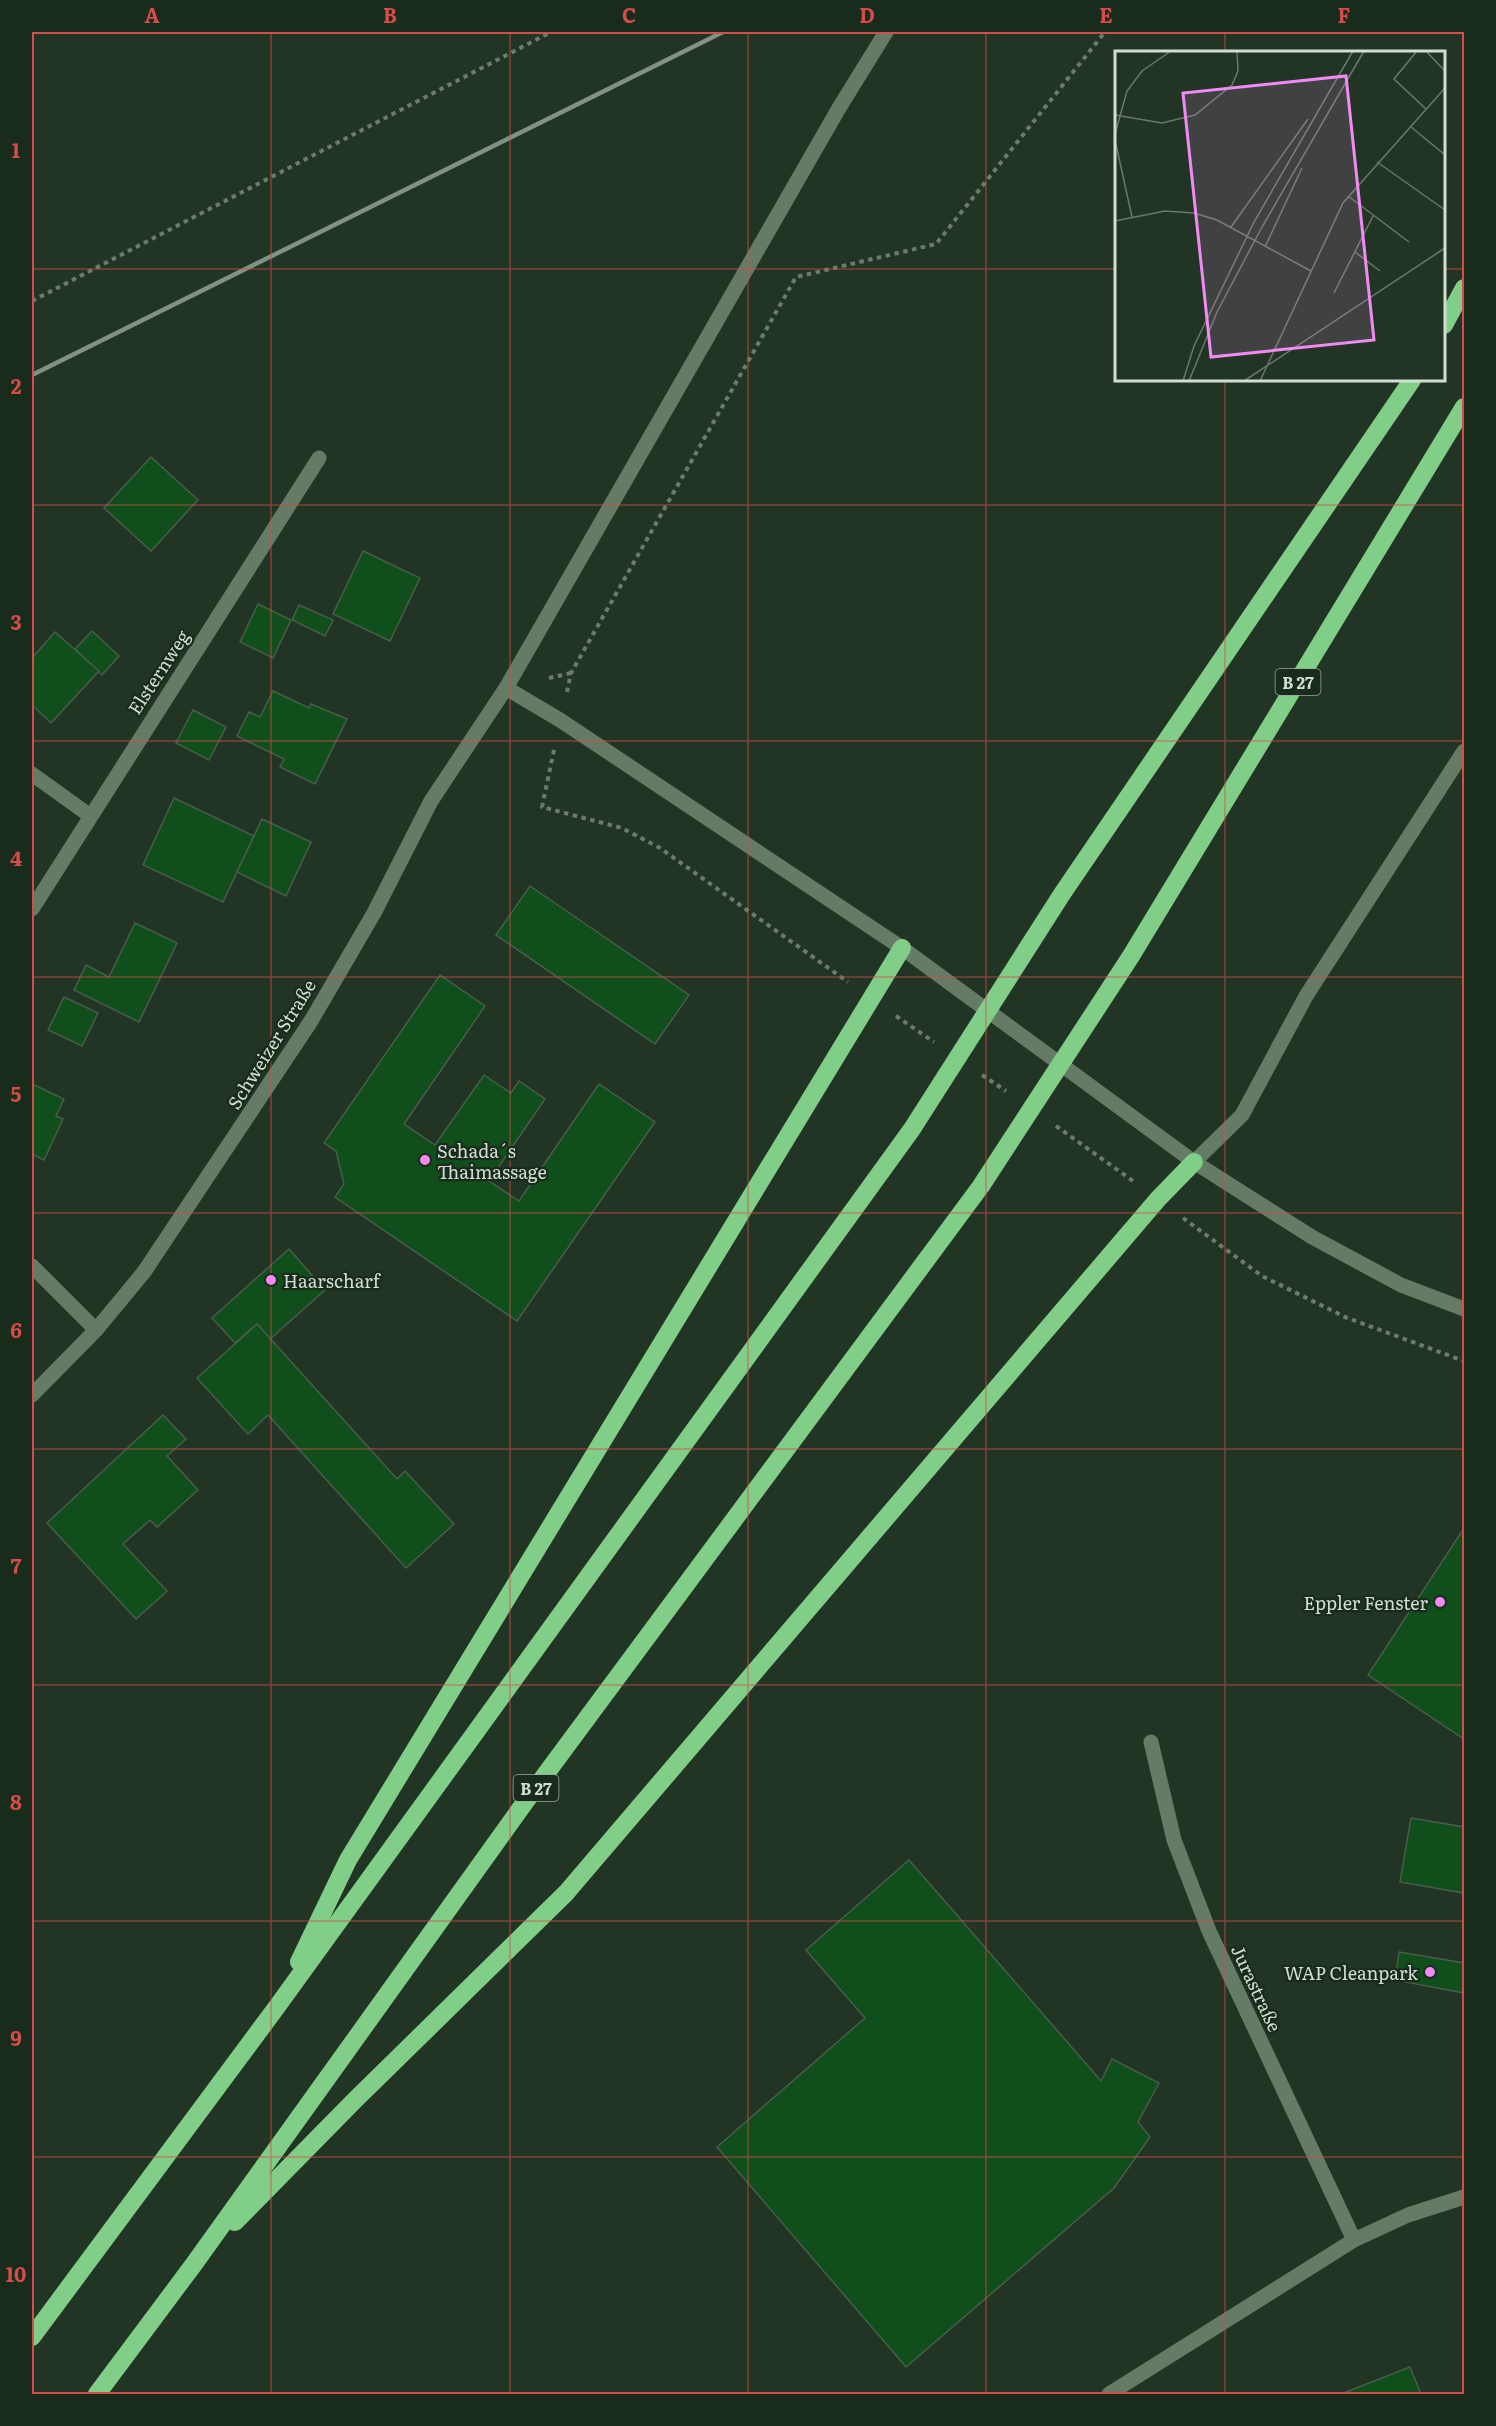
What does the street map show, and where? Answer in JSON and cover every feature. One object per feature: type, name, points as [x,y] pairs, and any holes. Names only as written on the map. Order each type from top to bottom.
[{"type":"highway","points":[[1445,321],[1464,288]]},
{"type":"highway","points":[[32,2337],[276,2008],[912,1129],[1062,894],[1411,381]]},
{"type":"highway","name":"B 27","points":[[98,2394],[528,1798],[981,1186],[1131,956],[1464,407]]},
{"type":"highway","points":[[276,2008],[348,1860],[902,948]]},
{"type":"highway","points":[[194,2264],[355,2100],[566,1893],[1158,1199],[1194,1162]]},
{"type":"street","name":"Schweizer Straße","points":[[32,1395],[96,1330],[144,1272],[311,1021],[374,913],[431,801],[506,688],[838,108],[886,32]]},
{"type":"street","name":"Elsternweg","points":[[32,909],[89,815],[320,458]]},
{"type":"street","points":[[506,688],[560,720],[902,948],[1194,1162],[1312,1238],[1401,1285],[1464,1309]]},
{"type":"street","points":[[1194,1162],[1242,1115],[1306,996],[1464,751]]},
{"type":"street","points":[[32,774],[89,815]]},
{"type":"street","points":[[32,1266],[96,1330]]},
{"type":"street","name":"Jurastraße","points":[[1151,1742],[1174,1840],[1209,1931],[1354,2240]]},
{"type":"street","points":[[1109,2394],[1354,2240],[1408,2215],[1464,2197]]},
{"type":"path","points":[[32,301],[551,32]]},
{"type":"path","points":[[903,1021],[660,848],[622,828],[542,807],[571,673],[796,277],[936,244],[1105,32]]},
{"type":"path","points":[[1063,1131],[1262,1276],[1345,1317],[1464,1361]]},
{"type":"building","points":[[151,457],[198,500],[151,551],[104,508]]},
{"type":"building","points":[[363,551],[420,578],[390,641],[333,614]]},
{"type":"building","points":[[258,604],[291,620],[273,658],[240,642]]},
{"type":"building","points":[[299,605],[333,620],[325,636],[292,620]]},
{"type":"building","points":[[92,631],[119,656],[102,675],[75,649]]},
{"type":"building","points":[[55,632],[99,671],[51,723],[32,705],[32,658]]},
{"type":"building","points":[[273,691],[309,708],[311,704],[347,719],[315,784],[280,767],[284,759],[237,736],[249,712],[260,717]]},
{"type":"building","points":[[193,710],[226,727],[209,760],[176,743]]},
{"type":"building","points":[[174,798],[254,836],[223,902],[143,865]]},
{"type":"building","points":[[262,819],[311,842],[286,896],[237,872]]},
{"type":"building","points":[[530,886],[689,995],[655,1044],[496,935]]},
{"type":"building","points":[[135,923],[177,943],[139,1022],[74,990],[86,965],[109,977]]},
{"type":"building","points":[[440,975],[485,1006],[404,1124],[435,1145],[484,1075],[511,1093],[519,1081],[545,1099],[489,1181],[519,1201],[599,1084],[655,1122],[517,1321],[335,1197],[344,1184],[336,1151],[324,1143]]},
{"type":"building","points":[[64,997],[98,1013],[82,1046],[48,1030]]},
{"type":"building","points":[[32,1084],[64,1099],[56,1116],[63,1119],[44,1160],[32,1154]]},
{"type":"building","points":[[289,1249],[325,1290],[270,1339],[257,1324],[235,1343],[212,1318]]},
{"type":"building","points":[[257,1324],[397,1479],[405,1471],[454,1524],[406,1568],[268,1415],[248,1434],[197,1378]]},
{"type":"building","points":[[163,1415],[186,1439],[167,1456],[198,1490],[157,1527],[150,1520],[123,1544],[167,1591],[136,1619],[47,1523]]},
{"type":"building","name":"Eppler Fenster","points":[[1464,1528],[1464,1739],[1368,1675]]},
{"type":"building","points":[[1411,1818],[1464,1827],[1464,1893],[1400,1882]]},
{"type":"building","points":[[909,1860],[1101,2081],[1112,2059],[1159,2083],[1138,2122],[1150,2137],[1114,2188],[906,2367],[717,2147],[865,2018],[806,1950]]},
{"type":"building","name":"WAP Cleanpark","points":[[1399,1952],[1464,1963],[1464,1993],[1395,1980]]},
{"type":"building","points":[[1410,2367],[1421,2394],[1341,2394]]},
{"type":"railway","points":[[32,375],[723,32]]},
{"type":"place","name":"Schada´s Thaimassage","points":[[425,1160]]},
{"type":"place","name":"Haarscharf","points":[[271,1280]]},
{"type":"place","name":"Eppler Fenster","points":[[1440,1602]]},
{"type":"place","name":"WAP Cleanpark","points":[[1430,1972]]}]
